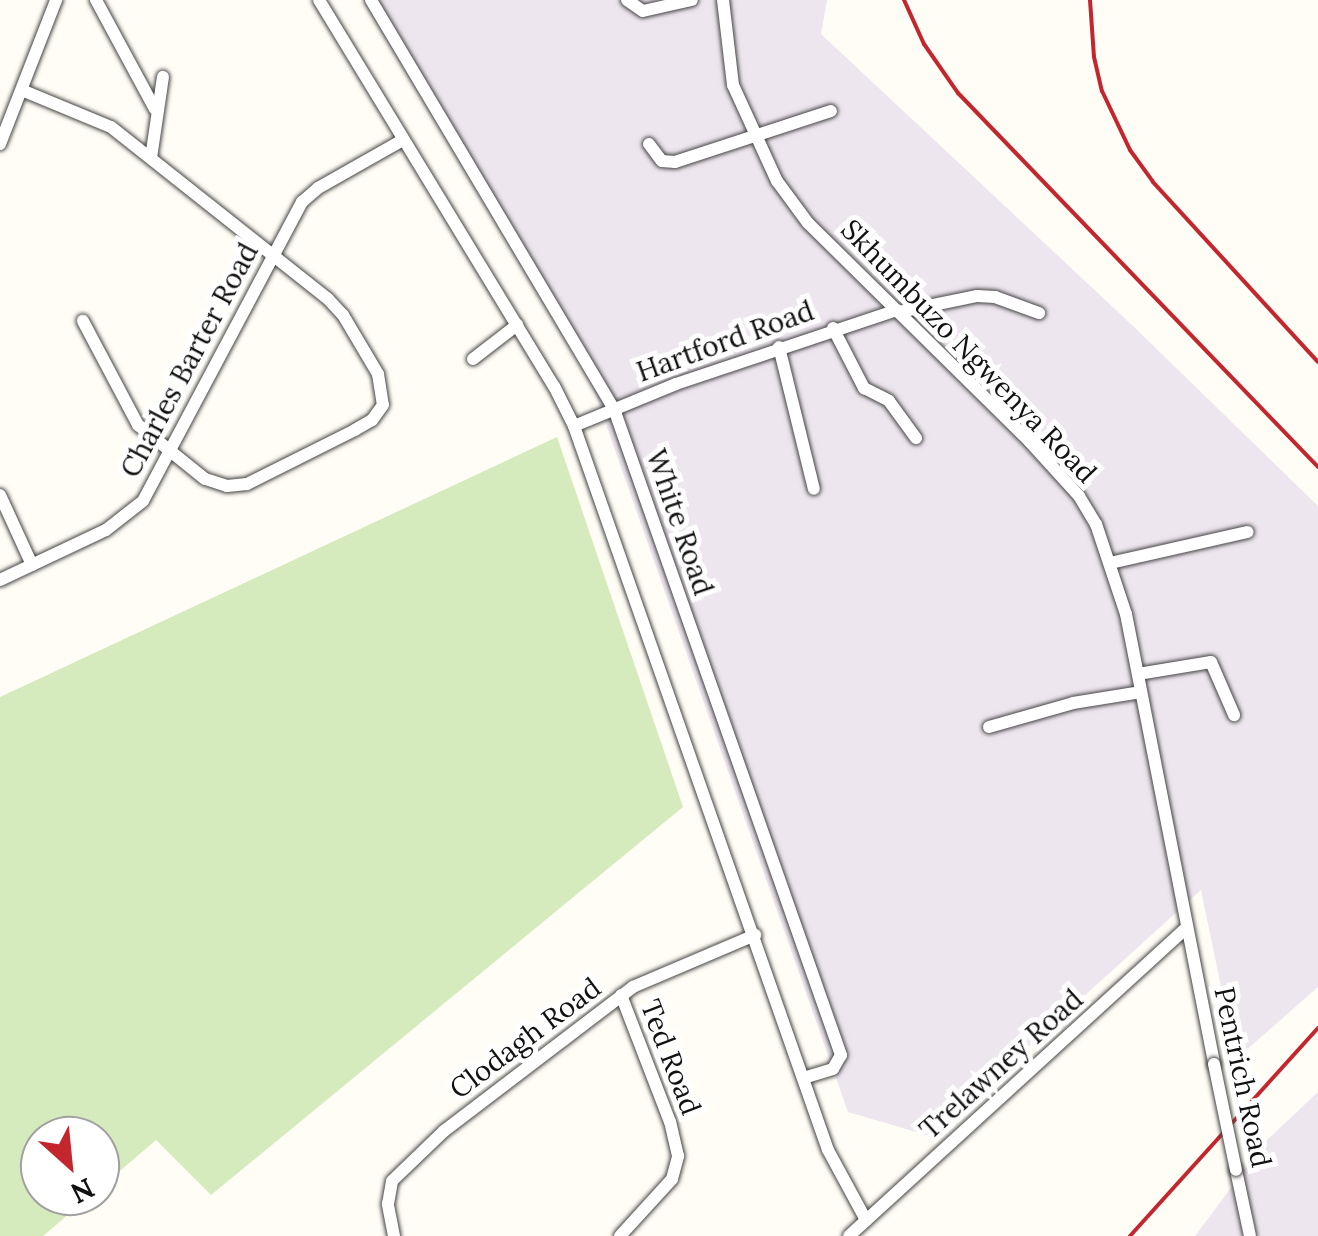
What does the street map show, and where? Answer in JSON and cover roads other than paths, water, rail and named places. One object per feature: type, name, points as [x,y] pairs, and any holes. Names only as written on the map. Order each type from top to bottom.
[{"type":"street","points":[[0,144],[24,92],[56,0]]},
{"type":"street","points":[[96,0],[155,109]]},
{"type":"street","points":[[319,0],[574,426],[803,1078],[840,1178],[866,1220]]},
{"type":"street","name":"White Road","points":[[372,0],[614,409],[841,1054],[833,1069],[803,1078]]},
{"type":"street","points":[[628,0],[643,11],[692,0]]},
{"type":"street","name":"Skhumbuzo Ngwenya Road","points":[[723,0],[733,85],[776,180],[808,223],[1079,496],[1110,563],[1138,674],[1186,928]]},
{"type":"street","points":[[151,158],[155,109],[163,77]]},
{"type":"street","points":[[24,92],[111,128],[273,254],[344,315],[384,390],[380,414],[247,484],[227,486],[205,479],[132,418],[83,320]]},
{"type":"street","points":[[649,144],[662,161],[675,162],[832,111]]},
{"type":"street","name":"Charles Barter Road","points":[[0,580],[126,517],[143,501],[302,202],[318,188],[403,140]]},
{"type":"street","name":"Hartford Road","points":[[574,426],[779,347],[898,311],[995,296],[1039,313]]},
{"type":"street","points":[[473,359],[517,325]]},
{"type":"street","points":[[833,328],[864,388],[888,401],[916,438]]},
{"type":"street","points":[[779,347],[814,489]]},
{"type":"street","points":[[0,495],[32,565]]},
{"type":"street","points":[[1110,563],[1248,532]]},
{"type":"street","points":[[1138,674],[1211,662],[1234,716]]},
{"type":"street","points":[[988,726],[1073,703],[1141,692]]},
{"type":"street","name":"Pentrich Road","points":[[1186,928],[1250,1236]]},
{"type":"street","name":"Trelawney Road","points":[[849,1236],[1186,928]]},
{"type":"street","name":"Clodagh Road","points":[[394,1236],[388,1193],[402,1168],[621,995],[648,979],[756,936]]},
{"type":"street","name":"Ted Road","points":[[620,1236],[672,1179],[678,1156],[670,1122],[621,995]]},
{"type":"railway","points":[[904,0],[924,44],[958,93],[1318,467]]},
{"type":"railway","points":[[1090,0],[1094,57],[1102,91],[1130,150],[1153,182],[1318,362]]},
{"type":"railway","points":[[1130,1236],[1318,1028]]}]
